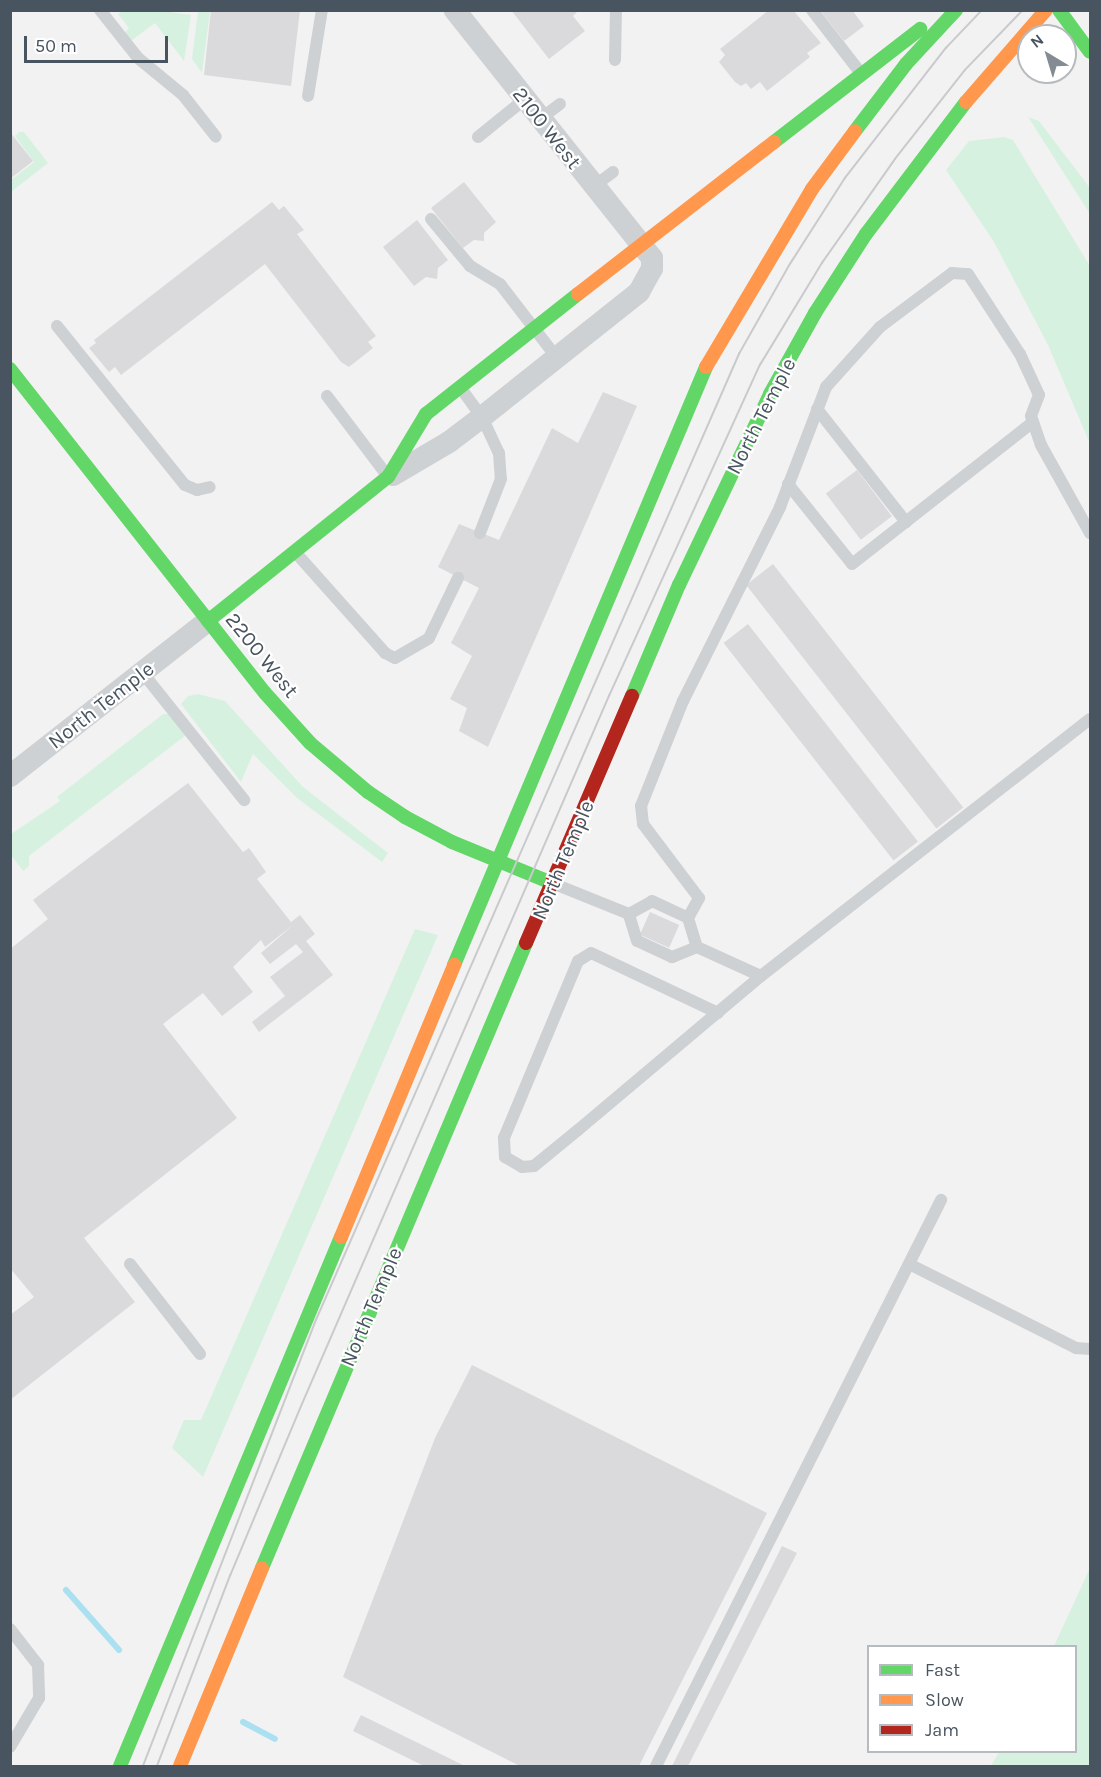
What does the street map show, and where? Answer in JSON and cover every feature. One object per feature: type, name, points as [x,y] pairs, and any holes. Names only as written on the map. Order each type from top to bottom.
[{"type":"main road","name":"North Temple","points":[[208,621],[388,477],[426,414],[459,386],[860,72],[945,10]]},
{"type":"main road","points":[[120,1767],[680,423],[727,327],[812,189],[906,64],[956,10]]},
{"type":"main road","name":"North Temple","points":[[180,1767],[365,1319],[679,585],[771,394],[815,313],[938,135],[1046,10]]},
{"type":"main road","points":[[1059,10],[1090,52]]},
{"type":"main road","name":"2200 West","points":[[10,369],[287,718],[335,766],[405,817],[496,861],[552,884]]},
{"type":"street","name":"2100 West","points":[[455,10],[593,188],[640,244]]},
{"type":"street","name":"North Temple","points":[[388,477],[449,442],[646,285],[652,270],[652,258],[640,244]]},
{"type":"street","name":"North Temple","points":[[10,776],[208,621]]},
{"type":"lane","points":[[100,10],[138,58],[183,95],[216,137]]},
{"type":"lane","points":[[308,96],[322,10]]},
{"type":"lane","points":[[615,60],[616,10]]},
{"type":"lane","points":[[812,10],[860,72]]},
{"type":"lane","points":[[478,137],[525,99]]},
{"type":"lane","points":[[540,119],[560,104]]},
{"type":"lane","points":[[593,188],[613,172]]},
{"type":"lane","points":[[431,219],[470,266],[500,284],[556,358]]},
{"type":"lane","points":[[697,947],[688,918],[699,898],[643,824],[641,806],[683,701],[788,484],[826,387],[880,327],[952,273],[968,274],[1016,346],[1039,395],[1031,416],[1041,445],[1090,533]]},
{"type":"lane","points":[[57,326],[185,485],[197,490],[210,488]]},
{"type":"lane","points":[[459,386],[482,417],[500,453],[501,479],[480,533]]},
{"type":"lane","points":[[327,396],[388,477]]},
{"type":"lane","points":[[817,410],[906,522]]},
{"type":"lane","points":[[788,484],[852,564],[1033,422]]},
{"type":"lane","points":[[295,552],[385,653],[395,658],[429,638],[458,578]]},
{"type":"lane","points":[[142,672],[244,800]]},
{"type":"lane","points":[[718,1013],[591,953],[578,962],[504,1138],[504,1157],[522,1167],[534,1166],[718,1013],[761,976],[1090,719]]},
{"type":"lane","points":[[552,884],[629,914]]},
{"type":"lane","points":[[629,914],[652,901],[688,918]]},
{"type":"lane","points":[[629,914],[637,941],[655,950],[672,957],[697,947],[761,976]]},
{"type":"lane","points":[[656,1767],[911,1265],[941,1200]]},
{"type":"lane","points":[[130,1264],[200,1354]]},
{"type":"lane","points":[[911,1265],[1076,1348],[1090,1349]]},
{"type":"lane","points":[[10,1629],[38,1665],[39,1698],[10,1747]]},
{"type":"green space","points":[[155,10],[191,15],[184,61],[155,23],[131,41],[124,33],[129,28],[118,14],[123,11]]},
{"type":"green space","points":[[198,11],[210,11],[202,73],[192,59]]},
{"type":"green space","points":[[1028,117],[1039,121],[1090,188],[1090,214]]},
{"type":"green space","points":[[19,132],[24,132],[48,163],[11,192],[11,180],[34,162],[15,136]]},
{"type":"green space","points":[[1004,137],[1013,140],[1090,266],[1090,444],[1048,345],[994,242],[946,170],[969,141]]},
{"type":"green space","points":[[198,694],[225,701],[303,787],[388,853],[382,862],[297,798],[253,754],[241,782],[181,704],[188,696]]},
{"type":"green space","points":[[163,714],[169,714],[186,735],[29,856],[29,866],[23,871],[11,855],[11,834],[60,801],[57,797]]},
{"type":"green space","points":[[415,929],[438,935],[203,1477],[172,1448],[184,1420],[201,1420]]},
{"type":"green space","points":[[1090,1568],[1090,1766],[991,1766],[998,1753],[1077,1753],[1077,1645],[1054,1645]]},
{"type":"building","points":[[211,10],[300,10],[291,86],[204,75]]},
{"type":"building","points":[[511,10],[579,10],[573,16],[585,31],[549,59]]},
{"type":"building","points":[[769,10],[793,10],[821,43],[807,53],[810,57],[767,91],[760,82],[751,89],[746,83],[741,86],[735,82],[719,62],[725,55],[720,49]]},
{"type":"building","points":[[820,10],[852,10],[864,26],[844,41]]},
{"type":"building","points":[[10,132],[33,161],[10,179]]},
{"type":"building","points":[[464,182],[496,222],[484,233],[484,241],[474,240],[463,248],[431,208]]},
{"type":"building","points":[[272,202],[279,210],[284,206],[304,230],[297,234],[376,336],[368,342],[373,348],[349,367],[341,362],[265,264],[121,375],[115,367],[109,372],[89,348],[96,343],[94,340]]},
{"type":"building","points":[[417,220],[448,260],[438,268],[437,279],[426,277],[414,286],[383,247]]},
{"type":"building","points":[[603,392],[637,406],[488,747],[459,731],[467,708],[450,699],[472,656],[451,643],[479,588],[438,567],[459,524],[499,540],[552,428],[578,443]]},
{"type":"building","points":[[857,470],[892,516],[861,540],[826,493]]},
{"type":"building","points":[[773,564],[963,807],[936,828],[746,585]]},
{"type":"building","points":[[748,624],[918,841],[893,861],[724,643]]},
{"type":"building","points":[[188,783],[243,852],[249,848],[252,852],[266,872],[257,879],[291,922],[300,915],[315,934],[306,941],[333,975],[259,1032],[252,1022],[285,996],[270,977],[303,952],[296,944],[270,964],[261,953],[293,925],[265,947],[261,940],[233,967],[253,992],[222,1016],[203,993],[163,1024],[237,1118],[84,1238],[135,1302],[10,1400],[10,1315],[34,1297],[10,1268],[10,949],[48,919],[33,900]]},
{"type":"building","points":[[650,912],[679,925],[669,948],[640,935]]},
{"type":"building","points":[[472,1365],[767,1513],[639,1766],[520,1766],[343,1677],[435,1438]]},
{"type":"building","points":[[782,1546],[797,1553],[688,1766],[672,1766]]},
{"type":"building","points":[[361,1715],[465,1766],[424,1766],[353,1731]]},
{"type":"waterway","points":[[66,1590],[119,1650]]},
{"type":"waterway","points":[[243,1722],[275,1739]]},
{"type":"tram line","points":[[143,1766],[316,1320],[739,354],[790,264],[845,178],[946,48],[982,10]]},
{"type":"tram line","points":[[157,1766],[230,1576],[302,1404],[609,696],[760,365],[822,263],[895,159],[965,70],[1023,10]]},
{"type":"traffic: fast","points":[[855,131],[906,64],[956,10]]},
{"type":"traffic: fast","points":[[1059,10],[1090,52]]},
{"type":"traffic: fast","points":[[774,142],[920,29]]},
{"type":"traffic: fast","points":[[632,696],[679,585],[770,394],[815,313],[866,234],[966,102]]},
{"type":"traffic: fast","points":[[208,621],[388,477],[426,414],[578,294]]},
{"type":"traffic: fast","points":[[454,965],[706,367]]},
{"type":"traffic: fast","points":[[10,369],[265,693],[310,743],[368,792],[405,817],[452,842],[552,883]]},
{"type":"traffic: fast","points":[[262,1568],[526,943]]},
{"type":"traffic: fast","points":[[120,1766],[341,1237]]},
{"type":"traffic: slow","points":[[966,102],[1046,10]]},
{"type":"traffic: slow","points":[[706,367],[812,189],[855,131]]},
{"type":"traffic: slow","points":[[578,294],[774,142]]},
{"type":"traffic: slow","points":[[341,1237],[454,965]]},
{"type":"traffic: slow","points":[[180,1766],[262,1568]]},
{"type":"traffic: jam","points":[[526,943],[632,696]]}]
